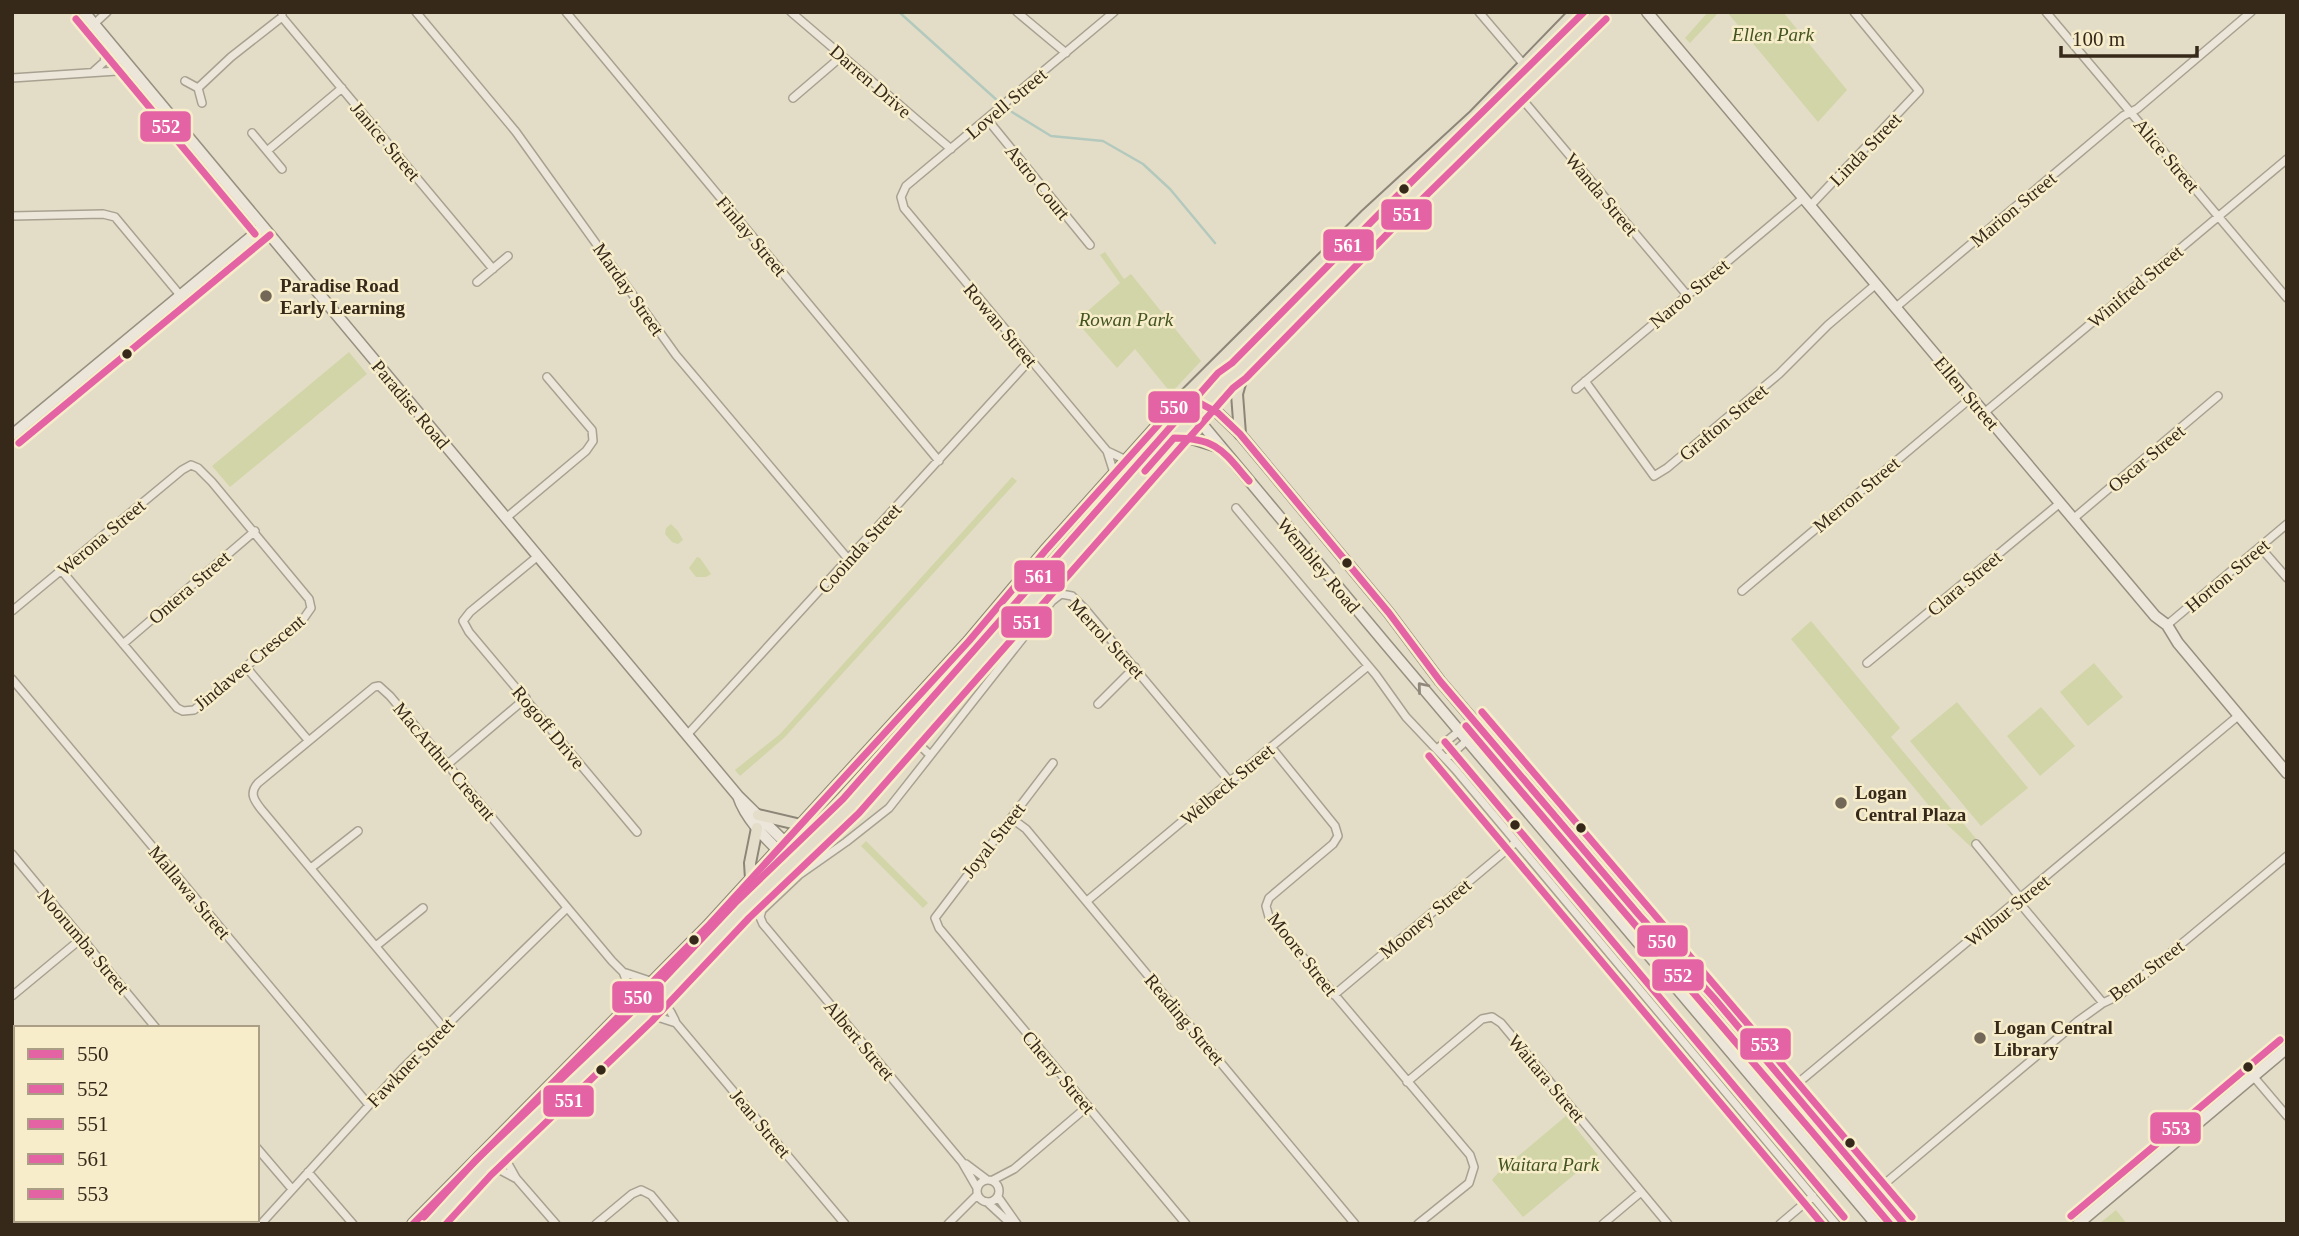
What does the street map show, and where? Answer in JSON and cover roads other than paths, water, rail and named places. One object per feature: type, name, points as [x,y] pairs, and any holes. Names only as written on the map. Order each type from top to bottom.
[{"type":"main road","name":"Paradise Road","points":[[84,12],[738,796],[758,815],[782,847]]},
{"type":"main road","points":[[413,1224],[654,983],[782,847],[969,641],[1183,397],[1357,223],[1444,146],[1575,12]]},
{"type":"main road","points":[[432,1224],[507,1144],[645,1013],[742,911],[851,806],[1226,380],[1239,371],[1391,216],[1599,12]]},
{"type":"main road","name":"Ellen Street","points":[[1647,12],[2155,616],[2166,625],[2178,643],[2287,773]]},
{"type":"main road","points":[[12,435],[263,227]]},
{"type":"main road","points":[[1239,371],[1241,380],[1237,394],[1240,434]]},
{"type":"main road","name":"Wembley Road","points":[[1183,397],[1204,405],[1224,418],[1240,434],[1390,612],[1440,681],[1791,1089],[1903,1224]]},
{"type":"main road","name":"Wembley Road","points":[[1183,397],[1220,447],[1876,1224]]},
{"type":"main road","points":[[1174,438],[1191,438],[1220,447]]},
{"type":"main road","name":"Paradise Road","points":[[738,796],[742,808],[757,828],[795,860]]},
{"type":"main road","points":[[758,815],[801,825]]},
{"type":"main road","points":[[751,879],[750,863],[757,828]]},
{"type":"main road","points":[[2078,1224],[2287,1048]]},
{"type":"street","points":[[94,24],[107,12]]},
{"type":"street","name":"Marday Street","points":[[416,12],[516,131],[676,355],[849,560]]},
{"type":"street","name":"Finlay Street","points":[[566,12],[939,461]]},
{"type":"street","name":"Darren Drive","points":[[791,12],[951,149]]},
{"type":"street","points":[[1017,12],[1066,53]]},
{"type":"street","name":"Lovell Street","points":[[901,197],[906,186],[1114,12]]},
{"type":"street","points":[[1479,12],[1525,66]]},
{"type":"street","name":"Linda Street","points":[[1806,202],[1919,91],[1854,12]]},
{"type":"street","name":"Alice Street","points":[[2046,12],[2287,298]]},
{"type":"street","name":"Marion Street","points":[[1895,308],[2131,112],[2240,16],[2251,12]]},
{"type":"street","points":[[198,88],[282,15]]},
{"type":"street","name":"Janice Street","points":[[282,15],[493,268]]},
{"type":"street","points":[[93,72],[104,62],[108,42]]},
{"type":"street","points":[[793,98],[842,56]]},
{"type":"street","points":[[12,78],[132,70]]},
{"type":"street","points":[[185,82],[198,88]]},
{"type":"street","points":[[198,88],[202,103]]},
{"type":"street","points":[[267,151],[342,88]]},
{"type":"street","name":"Wanda Street","points":[[1517,93],[1687,295]]},
{"type":"street","name":"Astro Court","points":[[987,119],[1090,244]]},
{"type":"street","points":[[252,133],[282,169]]},
{"type":"street","name":"Winifred Street","points":[[1984,413],[2287,159]]},
{"type":"street","name":"Rowan Street","points":[[901,197],[904,208],[1107,452],[1114,473]]},
{"type":"street","name":"Naroo Street","points":[[1576,389],[1687,295],[1806,202]]},
{"type":"street","points":[[12,216],[103,214],[115,217],[180,295]]},
{"type":"street","points":[[477,282],[508,256]]},
{"type":"street","name":"Grafton Street","points":[[1585,381],[1654,476],[1799,357],[1828,325],[1875,285]]},
{"type":"street","name":"Cooinda Street","points":[[687,735],[1030,360]]},
{"type":"street","points":[[506,518],[586,451],[593,441],[592,430],[547,377]]},
{"type":"street","name":"Oscar Street","points":[[2073,519],[2218,397]]},
{"type":"street","name":"Merron Street","points":[[1742,592],[1971,398]]},
{"type":"street","name":"Rowan Street","points":[[1107,452],[1126,460]]},
{"type":"street","name":"Jindavee Crescent","points":[[61,570],[177,708],[183,711],[194,710],[304,618],[311,608],[309,599],[254,531],[205,475],[191,465]]},
{"type":"street","name":"Werona Street","points":[[12,611],[181,470],[191,465]]},
{"type":"street","name":"Clara Street","points":[[1867,663],[2060,503]]},
{"type":"street","name":"Wembley Road","points":[[1236,508],[1368,666],[1414,726],[1446,759],[1836,1224]]},
{"type":"street","name":"Horton Street","points":[[2166,625],[2287,524]]},
{"type":"street","name":"Ontera Street","points":[[123,644],[254,531]]},
{"type":"street","points":[[2260,547],[2287,578]]},
{"type":"street","name":"Rogoff Drive","points":[[538,556],[470,612],[463,621],[469,632],[637,832]]},
{"type":"street","name":"Merrol Street","points":[[760,917],[765,906],[788,884],[884,813],[1052,601],[1061,594],[1070,595],[1079,602],[1230,782]]},
{"type":"street","name":"Welbeck Street","points":[[1087,901],[1368,666]]},
{"type":"street","points":[[246,667],[307,740]]},
{"type":"street","points":[[1098,704],[1135,667]]},
{"type":"street","name":"Mallawa Street","points":[[12,679],[369,1105]]},
{"type":"street","name":"MacArthur Cresent","points":[[443,1027],[261,809],[253,791],[261,779],[307,740],[368,691],[379,686],[623,972],[654,983]]},
{"type":"street","points":[[448,764],[526,698]]},
{"type":"street","name":"Wilbur Street","points":[[1774,1103],[2238,716]]},
{"type":"street","points":[[1437,749],[1474,719]]},
{"type":"street","points":[[1446,759],[1481,729]]},
{"type":"street","points":[[912,738],[930,755]]},
{"type":"street","name":"Moore Street","points":[[1270,747],[1335,826],[1338,836],[1334,844],[1269,898],[1266,906],[1269,917],[1469,1155],[1474,1167],[1469,1183],[1418,1224]]},
{"type":"street","name":"Joyal Street","points":[[934,918],[1053,763]]},
{"type":"street","name":"Reading Street","points":[[1011,818],[1026,829],[1355,1224]]},
{"type":"street","points":[[311,868],[358,831]]},
{"type":"street","name":"Mooney Street","points":[[1334,995],[1516,842]]},
{"type":"street","points":[[1976,844],[2017,894],[2018,901],[2103,1003]]},
{"type":"street","name":"Noorumba Street","points":[[12,854],[154,1026]]},
{"type":"street","name":"Benz Street","points":[[1876,1191],[2078,1021],[2103,1003],[2120,995],[2287,856]]},
{"type":"street","points":[[376,946],[423,908]]},
{"type":"street","name":"Fawkner Street","points":[[261,1224],[443,1027],[567,908]]},
{"type":"street","name":"Albert Street","points":[[760,917],[763,924],[962,1162],[981,1196],[1010,1224]]},
{"type":"street","name":"Cherry Street","points":[[934,918],[939,928],[1186,1224]]},
{"type":"street","points":[[12,996],[82,938]]},
{"type":"street","points":[[623,972],[629,987],[628,1008],[638,1008],[650,998],[659,999]]},
{"type":"street","name":"Jean Street","points":[[659,999],[673,1015],[676,1023],[845,1224]]},
{"type":"street","points":[[645,1013],[676,1023]]},
{"type":"street","name":"Waitara Street","points":[[1407,1082],[1482,1019],[1492,1017],[1501,1023],[1668,1224]]},
{"type":"street","points":[[2253,1076],[2287,1116]]},
{"type":"street","points":[[951,1221],[981,1196],[992,1182],[1014,1169],[1088,1106]]},
{"type":"street","points":[[507,1144],[507,1161],[516,1178],[556,1224]]},
{"type":"street","points":[[259,1150],[292,1189]]},
{"type":"street","name":"Albert Street","points":[[962,1162],[992,1182]]},
{"type":"street","points":[[483,1168],[500,1170],[516,1178]]},
{"type":"street","points":[[308,1172],[353,1224]]},
{"type":"street","points":[[992,1182],[1017,1224]]},
{"type":"street","points":[[596,1224],[632,1194],[641,1190],[650,1195],[675,1224]]},
{"type":"street","points":[[1604,1224],[1642,1192]]},
{"type":"street","points":[[981,1196],[993,1201],[998,1196]]},
{"type":"street","points":[[1780,1224],[1813,1196]]},
{"type":"waterway","points":[[899,12],[999,102]]},
{"type":"waterway","points":[[1012,112],[1051,136],[1103,141],[1143,164],[1170,189],[1215,243]]},
{"type":"place","name":"Paradise Road Early Learning","points":[[266,296]]},
{"type":"place","name":"Logan Central Plaza","points":[[1841,803]]},
{"type":"place","name":"Logan Central Library","points":[[1980,1038]]},
{"type":"park label","name":"Ellen Park","points":[[1773,34]]},
{"type":"park label","name":"Rowan Park","points":[[1126,319]]},
{"type":"park label","name":"Waitara Park","points":[[1548,1164]]}]
